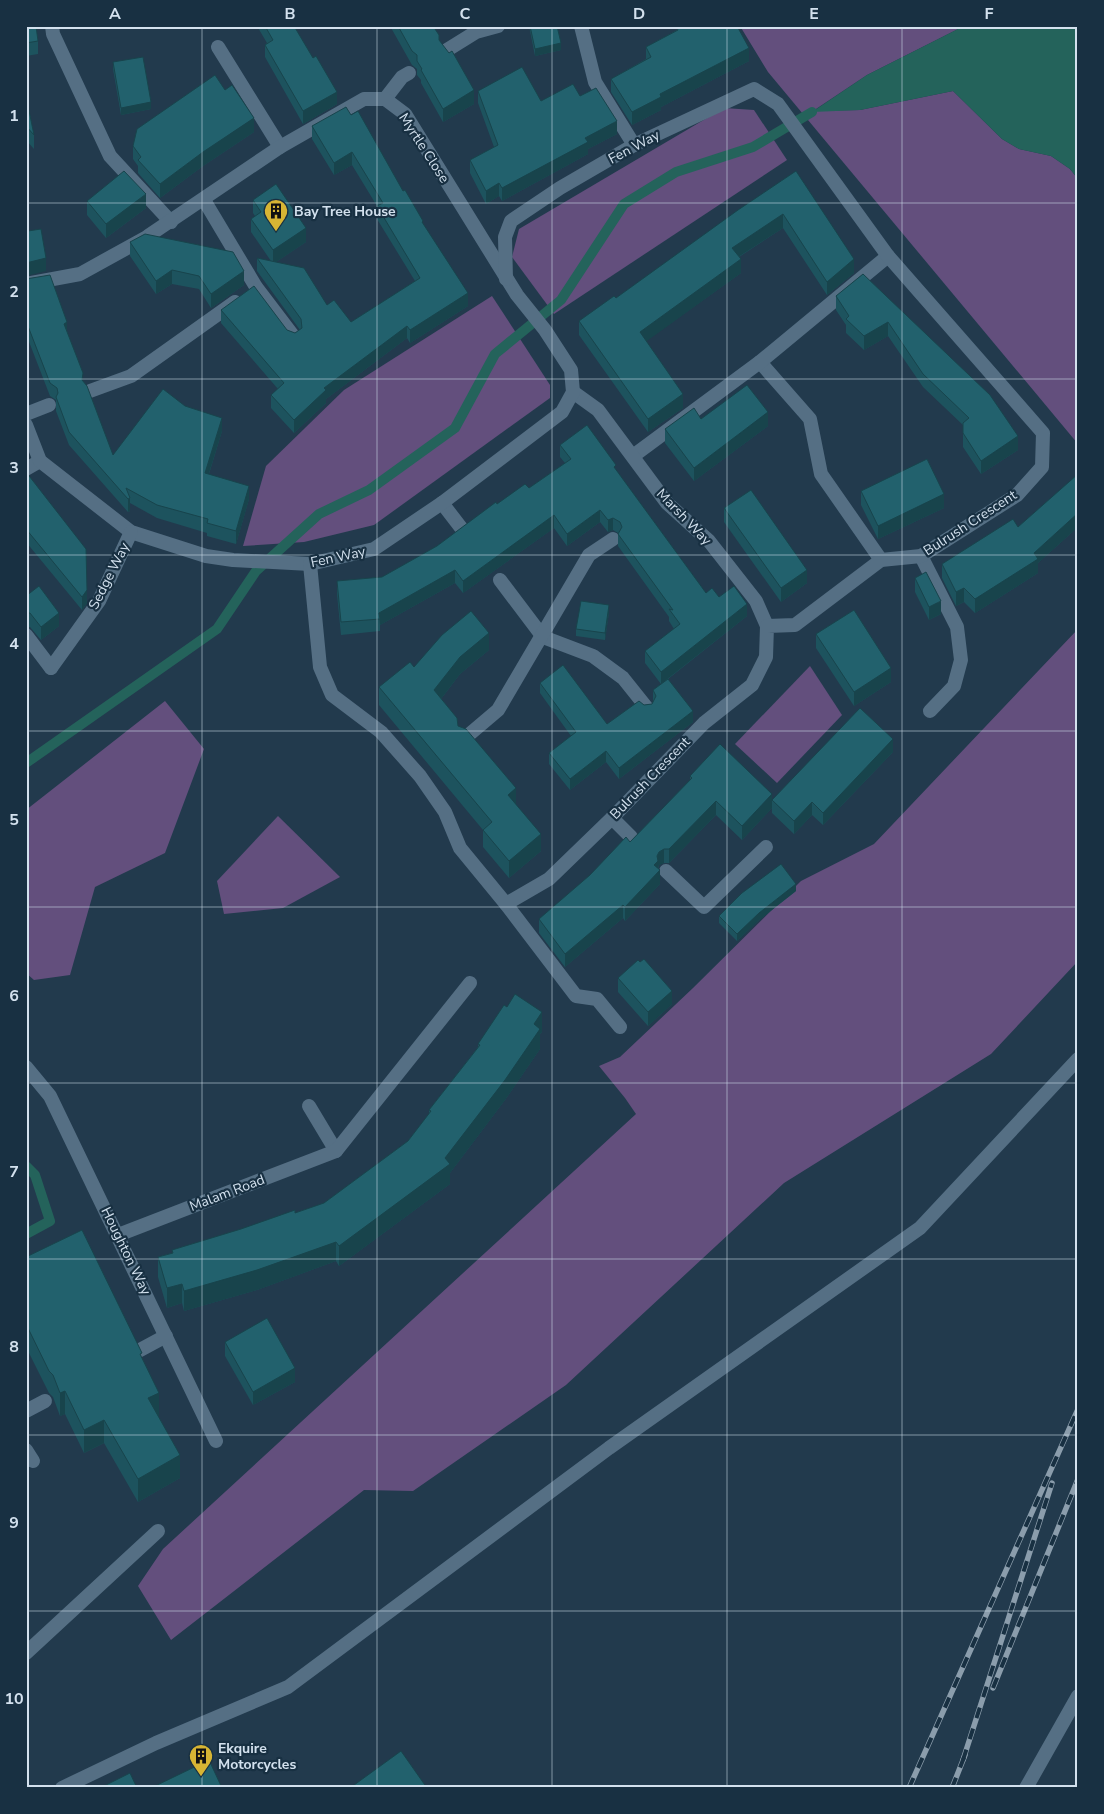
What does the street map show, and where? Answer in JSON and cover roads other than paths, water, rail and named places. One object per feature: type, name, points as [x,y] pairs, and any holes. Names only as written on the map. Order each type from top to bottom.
[{"type":"street","points":[[52,26],[53,34],[110,156],[171,222]]},
{"type":"street","points":[[447,50],[476,32],[498,26]]},
{"type":"street","points":[[581,26],[595,82],[634,145]]},
{"type":"street","points":[[218,47],[280,147]]},
{"type":"street","points":[[26,284],[80,274],[171,222],[280,147],[364,98],[385,99],[402,77],[409,73]]},
{"type":"street","name":"Fen Way","points":[[506,279],[505,237],[511,221],[560,188],[634,145],[754,89],[778,104],[803,138]]},
{"type":"street","name":"Myrtle Close","points":[[385,99],[405,114],[506,279],[545,330],[571,370],[573,392]]},
{"type":"street","name":"Bulrush Crescent","points":[[803,138],[888,256],[1043,433],[1042,467],[1017,495],[921,556],[882,560]]},
{"type":"street","points":[[204,200],[256,287],[294,337]]},
{"type":"street","points":[[633,456],[760,362],[888,256]]},
{"type":"street","points":[[90,391],[131,376],[256,287]]},
{"type":"street","points":[[760,362],[810,419],[821,474],[882,560],[795,625],[767,626]]},
{"type":"street","name":"Fen Way","points":[[40,461],[131,532],[206,556],[284,564],[310,564],[374,549],[442,503],[562,412],[573,392]]},
{"type":"street","name":"Marsh Way","points":[[573,392],[598,410],[667,503],[709,541],[756,602],[767,626]]},
{"type":"street","points":[[26,414],[50,405]]},
{"type":"street","points":[[26,425],[40,461],[26,469]]},
{"type":"street","points":[[442,503],[462,529]]},
{"type":"street","name":"Sedge Way","points":[[26,635],[52,668],[100,601],[131,532]]},
{"type":"street","points":[[465,738],[498,710],[589,555],[613,539]]},
{"type":"street","points":[[921,556],[957,626],[961,660],[954,686],[930,711]]},
{"type":"street","points":[[310,564],[320,667],[332,695],[381,732],[423,773],[445,812],[460,848],[506,904],[576,996],[597,1000],[620,1027]]},
{"type":"street","points":[[500,580],[542,637],[593,656],[623,678],[647,708]]},
{"type":"street","name":"Bulrush Crescent","points":[[506,904],[549,879],[612,818],[675,745],[752,685],[766,657],[767,626]]},
{"type":"street","points":[[612,818],[631,837]]},
{"type":"street","points":[[666,871],[704,907],[766,847]]},
{"type":"street","points":[[309,1106],[336,1151],[470,983]]},
{"type":"street","points":[[62,1788],[156,1744],[288,1688],[609,1448],[920,1228],[1078,1059]]},
{"type":"street","name":"Houghton Way","points":[[26,1067],[50,1096],[216,1441]]},
{"type":"street","name":"Malam Road","points":[[118,1235],[336,1151]]},
{"type":"street","points":[[140,1350],[166,1336]]},
{"type":"street","points":[[26,1411],[44,1401]]},
{"type":"street","points":[[26,1653],[158,1531]]},
{"type":"street","points":[[1026,1788],[1078,1696]]},
{"type":"waterway","points":[[26,763],[217,629],[256,571],[319,514],[369,490],[455,428],[495,354],[561,300],[624,204],[676,172],[753,147],[812,112]]},
{"type":"waterway","points":[[26,1166],[35,1175],[50,1221],[26,1234]]},
{"type":"railway","points":[[909,1788],[1078,1409]]},
{"type":"railway","points":[[993,1688],[1078,1479]]},
{"type":"railway","points":[[963,1760],[1052,1483]]},
{"type":"railway","points":[[952,1788],[965,1755]]},
{"type":"place","name":"Bay Tree House","points":[[276,232]]},
{"type":"place","name":"Ekquire Motorcycles","points":[[201,1777]]}]
